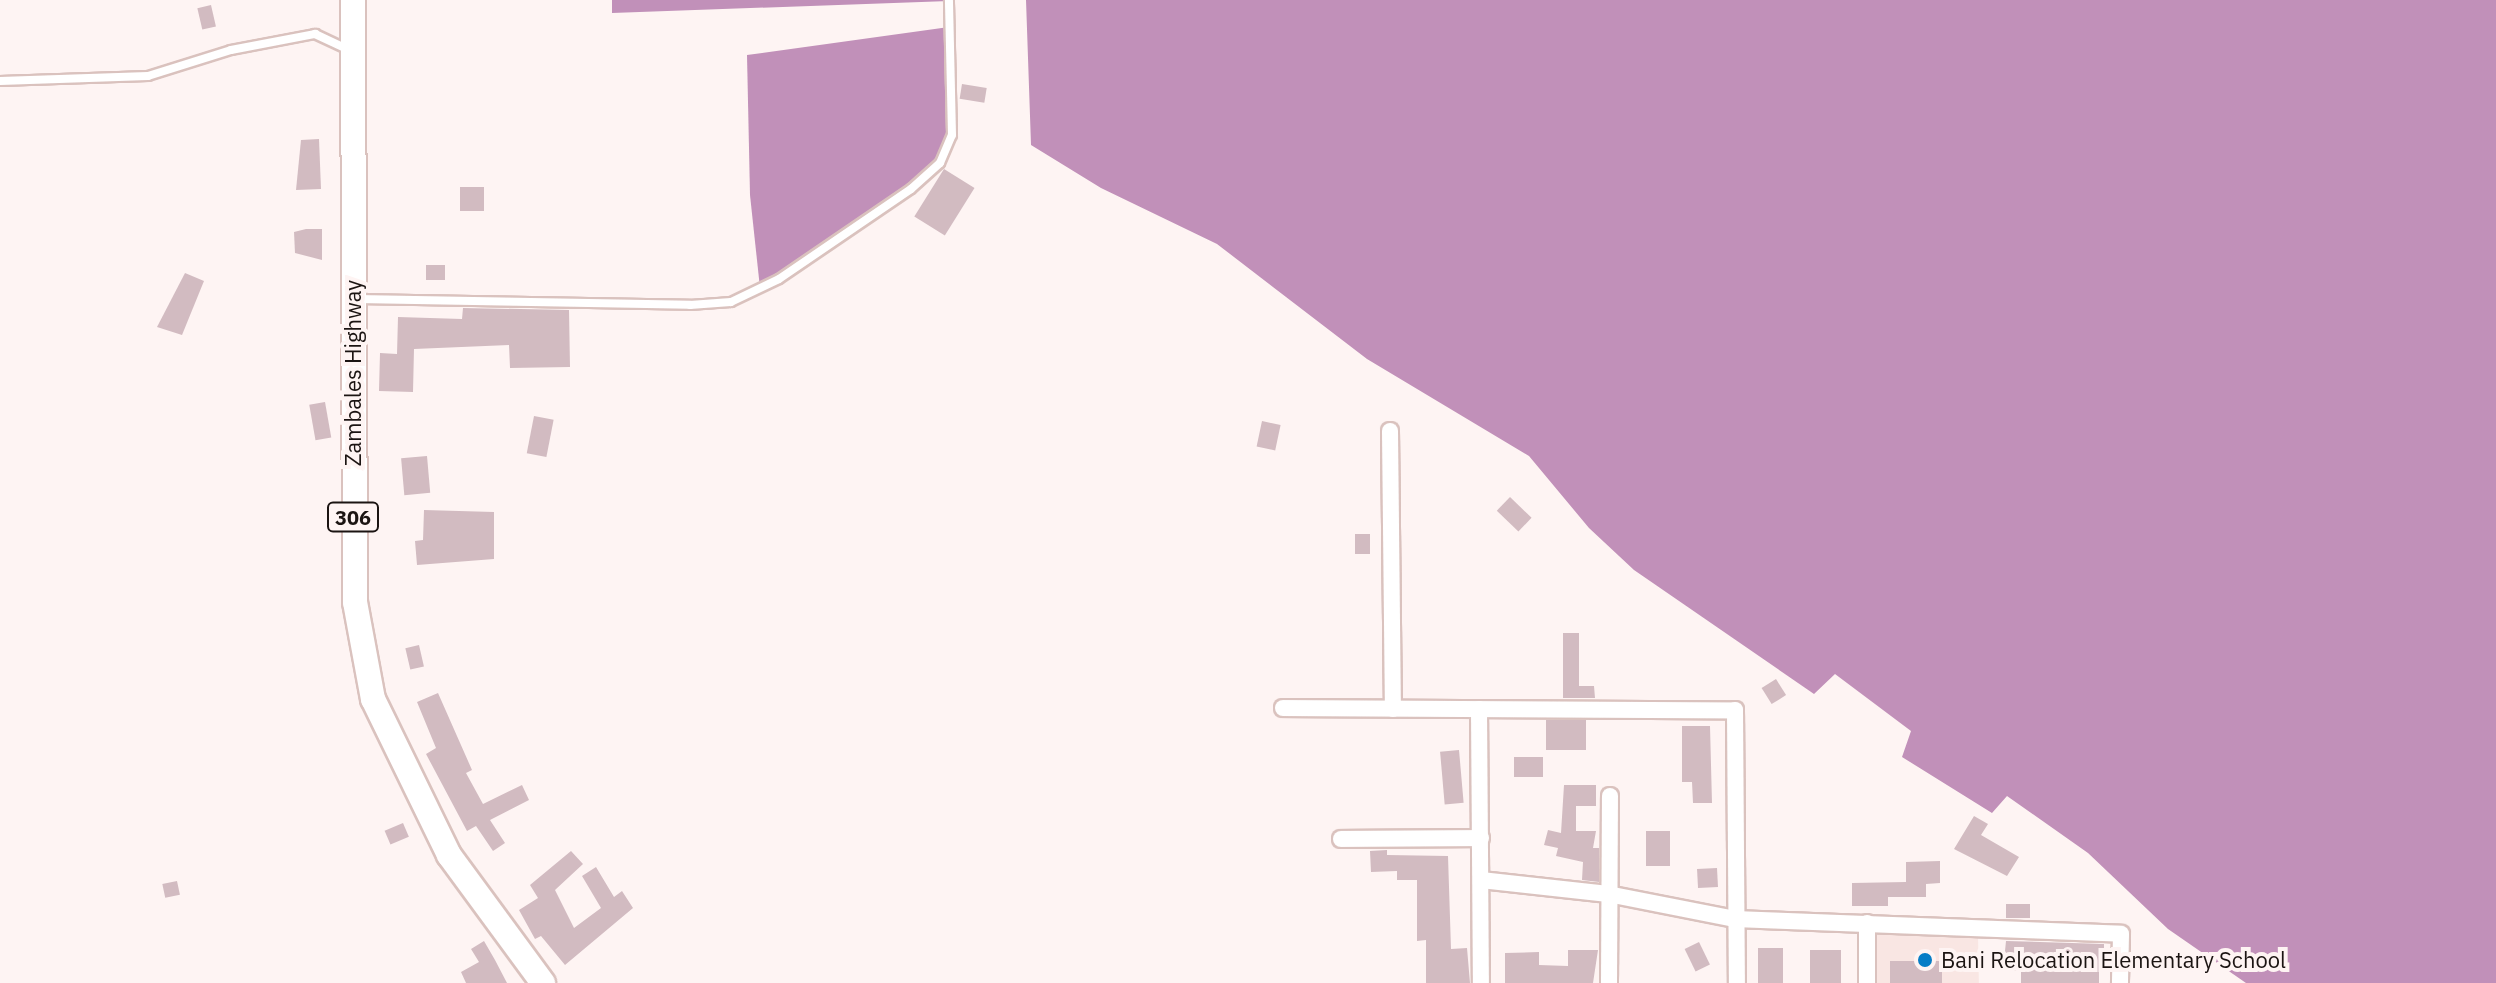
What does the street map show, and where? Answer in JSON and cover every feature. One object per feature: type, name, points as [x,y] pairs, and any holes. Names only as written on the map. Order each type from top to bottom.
[{"type":"main road","name":"Zambales Highway","points":[[353,0],[355,602],[373,699],[449,855],[543,983]]},
{"type":"street","points":[[1390,431],[1393,709]]},
{"type":"street","points":[[1283,708],[1735,710],[1737,983]]},
{"type":"street","points":[[1479,709],[1481,983]]},
{"type":"street","points":[[1609,983],[1610,796]]},
{"type":"street","points":[[1341,839],[1481,838]]},
{"type":"street","points":[[1481,880],[1608,894],[1736,919],[2121,934],[2120,983]]},
{"type":"street","points":[[1867,923],[1867,983]]},
{"type":"lane","points":[[353,299],[690,305],[731,302],[779,279],[911,189],[940,163],[952,135],[949,0]]},
{"type":"lane","points":[[0,81],[148,76],[231,50],[315,34],[352,51]]},
{"type":"shaded area","points":[[612,0],[949,0],[949,1],[612,13]]},
{"type":"shaded area","points":[[1026,0],[2496,0],[2496,983],[2246,983],[2168,929],[2088,853],[2007,796],[1992,813],[1902,757],[1911,731],[1835,674],[1814,694],[1634,570],[1589,528],[1529,456],[1367,359],[1217,244],[1101,188],[1031,145]]},
{"type":"shaded area","points":[[949,27],[952,135],[940,163],[911,189],[760,288],[750,195],[747,55]]},
{"type":"shaded area","name":"Bani Relocation Elementary School","points":[[1978,933],[1979,983],[1873,983],[1872,935]]},
{"type":"building","points":[[211,5],[216,26],[202,30],[197,8]]},
{"type":"building","points":[[962,84],[987,88],[984,103],[960,99]]},
{"type":"building","points":[[319,139],[321,189],[296,190],[301,140]]},
{"type":"building","points":[[944,169],[975,188],[945,236],[914,216]]},
{"type":"building","points":[[460,187],[484,187],[484,211],[460,211]]},
{"type":"building","points":[[322,229],[322,260],[295,253],[294,232]]},
{"type":"building","points":[[426,265],[445,265],[445,280],[426,280]]},
{"type":"building","points":[[185,273],[204,281],[182,335],[157,327]]},
{"type":"building","points":[[463,308],[569,310],[570,367],[510,368],[509,345],[414,349],[413,392],[379,391],[380,353],[397,354],[398,317],[462,319]]},
{"type":"building","points":[[325,402],[331,437],[315,440],[309,405]]},
{"type":"building","points":[[534,416],[554,420],[546,457],[527,453]]},
{"type":"building","points":[[1262,421],[1281,425],[1275,450],[1257,446]]},
{"type":"building","points":[[427,456],[430,493],[404,495],[401,458]]},
{"type":"building","points":[[1510,497],[1532,518],[1518,532],[1497,511]]},
{"type":"building","points":[[424,510],[494,512],[494,559],[417,565],[415,541],[423,540]]},
{"type":"building","points":[[1355,534],[1370,534],[1370,554],[1355,554]]},
{"type":"building","points":[[1563,633],[1579,633],[1579,686],[1594,686],[1595,698],[1563,698]]},
{"type":"building","points":[[419,645],[424,666],[410,670],[405,648]]},
{"type":"building","points":[[1776,679],[1786,695],[1772,704],[1762,688]]},
{"type":"building","points":[[438,693],[472,770],[466,773],[483,804],[522,785],[529,800],[490,820],[505,843],[493,851],[476,826],[467,831],[426,754],[436,748],[417,702]]},
{"type":"building","points":[[1546,720],[1586,720],[1586,750],[1546,750]]},
{"type":"building","points":[[1682,726],[1710,726],[1712,803],[1693,803],[1692,782],[1682,782]]},
{"type":"building","points":[[1459,750],[1464,803],[1445,804],[1440,752]]},
{"type":"building","points":[[1514,757],[1543,757],[1543,777],[1514,777]]},
{"type":"building","points":[[1564,785],[1596,785],[1596,806],[1576,806],[1576,831],[1596,831],[1593,848],[1599,848],[1599,882],[1582,880],[1583,862],[1556,856],[1558,848],[1544,845],[1548,830],[1561,833]]},
{"type":"building","points":[[1974,816],[1988,824],[1981,835],[2019,857],[2007,876],[1954,849]]},
{"type":"building","points":[[403,823],[409,837],[390,845],[385,831]]},
{"type":"building","points":[[1646,831],[1670,831],[1670,866],[1646,866]]},
{"type":"building","points":[[1387,850],[1387,855],[1448,856],[1451,949],[1467,948],[1470,983],[1426,983],[1426,940],[1417,941],[1417,880],[1397,880],[1397,871],[1371,872],[1370,851]]},
{"type":"building","points":[[571,851],[583,864],[555,890],[574,928],[601,908],[582,876],[596,867],[614,897],[622,891],[633,908],[565,965],[541,936],[535,939],[519,910],[538,898],[530,885]]},
{"type":"building","points":[[1940,861],[1940,883],[1926,884],[1926,897],[1888,897],[1888,906],[1852,906],[1852,883],[1906,882],[1906,862]]},
{"type":"building","points":[[1717,868],[1718,887],[1698,888],[1697,869]]},
{"type":"building","points":[[177,881],[180,895],[165,898],[162,884]]},
{"type":"building","points":[[2006,904],[2030,904],[2030,918],[2006,918]]},
{"type":"building","points":[[484,941],[507,983],[466,983],[461,972],[479,962],[471,949]]},
{"type":"building","points":[[2006,941],[2104,944],[2104,969],[2099,969],[2099,983],[2021,983],[2021,970],[2003,971]]},
{"type":"building","points":[[1699,942],[1710,964],[1696,971],[1685,949]]},
{"type":"building","points":[[1758,948],[1783,948],[1783,983],[1758,983]]},
{"type":"building","points":[[1568,950],[1598,950],[1593,983],[1505,983],[1505,953],[1539,952],[1539,965],[1568,966]]},
{"type":"building","points":[[1810,950],[1841,950],[1841,983],[1810,983]]},
{"type":"building","points":[[1890,961],[1942,961],[1942,983],[1890,983]]},
{"type":"place","name":"Bani Relocation Elementary School","points":[[1925,960]]}]
